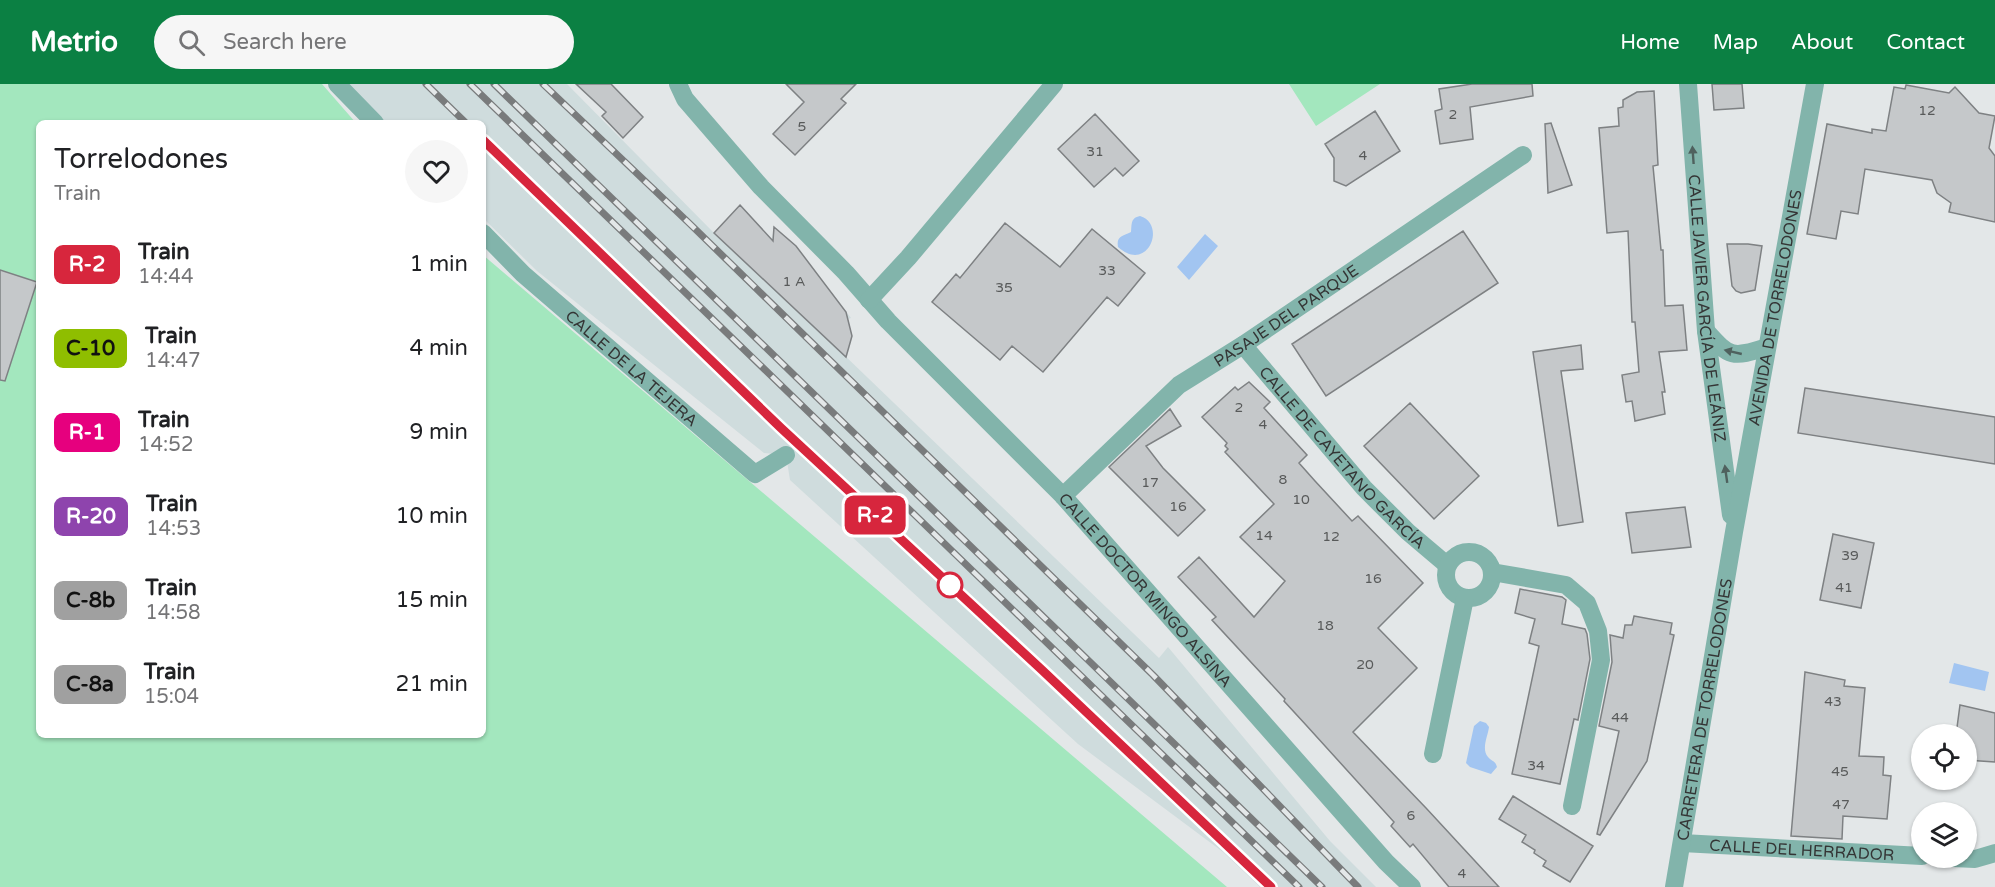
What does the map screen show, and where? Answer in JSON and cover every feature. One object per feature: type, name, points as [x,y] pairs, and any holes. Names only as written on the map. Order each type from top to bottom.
[{"type":"street","points":[[337,84],[372,120]]},
{"type":"street","name":"CALLE DOCTOR MINGO ALSINA","points":[[678,84],[685,99],[761,187],[846,273],[888,321],[1063,496],[1386,862],[1413,887]]},
{"type":"street","points":[[869,300],[908,258],[1054,84]]},
{"type":"street","name":"CALLE JAVIER GARCÍA DE LEÁNIZ","points":[[1688,84],[1706,331],[1734,532]]},
{"type":"street","name":"AVENIDA DE TORRELODONES","points":[[1734,532],[1814,87]]},
{"type":"street","name":"PASAJE DEL PARQUE","points":[[1063,496],[1179,385],[1243,345],[1523,155]]},
{"type":"street","name":"CALLE DE LA TEJERA","points":[[486,236],[523,274],[755,475],[786,455]]},
{"type":"street","points":[[1706,331],[1724,351],[1743,354],[1767,347]]},
{"type":"street","name":"CALLE DE CAYETANO GARCÍA","points":[[1243,345],[1364,488],[1408,532],[1448,565]]},
{"type":"street","name":"CARRETERA DE TORRELODONES","points":[[1674,887],[1734,532]]},
{"type":"street","points":[[1464,552],[1476,552],[1485,558],[1492,572],[1490,583],[1485,591],[1476,597],[1465,598],[1451,590],[1446,576],[1448,565],[1454,556],[1464,552]]},
{"type":"street","points":[[1492,572],[1566,585],[1587,603],[1598,631],[1601,660],[1572,806]]},
{"type":"street","points":[[1432,753],[1465,598]]},
{"type":"street","name":"CALLE DEL HERRADOR","points":[[1682,843],[1911,855]]},
{"type":"street","points":[[1977,858],[1995,853]]},
{"type":"shaded area","points":[[346,84],[567,84],[714,233],[740,205],[772,239],[774,228],[796,246],[851,318],[848,319],[852,336],[850,345],[841,352],[1159,658],[1168,647],[1330,841],[1376,887],[1260,887],[1223,852],[1078,744],[790,480],[786,455],[764,453],[537,271],[486,221],[486,120],[382,120]]},
{"type":"green space","points":[[0,84],[322,84],[353,120],[36,120],[36,738],[486,738],[486,258],[1227,887],[0,887]]},
{"type":"green space","points":[[1289,84],[1380,84],[1316,126]]},
{"type":"water","points":[[1140,216],[1148,221],[1153,236],[1145,251],[1138,255],[1129,254],[1118,247],[1118,241],[1131,232],[1133,220]]},
{"type":"water","points":[[1205,234],[1218,246],[1189,280],[1177,267]]},
{"type":"water","points":[[1954,663],[1989,672],[1985,691],[1949,683]]},
{"type":"water","points":[[1480,721],[1489,727],[1485,750],[1497,767],[1491,774],[1470,767],[1466,763],[1474,726]]},
{"type":"building","points":[[576,84],[611,84],[643,117],[623,138],[602,116],[606,112]]},
{"type":"building","points":[[786,84],[856,84],[841,99],[846,103],[795,155],[773,134],[804,102]]},
{"type":"building","points":[[1472,84],[1532,84],[1533,96],[1470,107],[1473,139],[1440,144],[1435,111],[1442,109],[1439,89]]},
{"type":"building","points":[[1712,84],[1742,84],[1744,108],[1714,110]]},
{"type":"building","points":[[1906,85],[1949,93],[1955,87],[1979,113],[1995,116],[1989,148],[1995,156],[1995,222],[1949,212],[1951,203],[1937,193],[1932,180],[1865,169],[1858,214],[1841,211],[1836,239],[1807,234],[1827,124],[1872,133],[1872,129],[1886,131],[1894,87],[1905,89]]},
{"type":"building","points":[[1654,91],[1658,165],[1653,166],[1661,250],[1663,250],[1665,306],[1683,305],[1687,350],[1659,352],[1665,392],[1662,392],[1665,414],[1635,421],[1632,401],[1626,402],[1622,375],[1639,372],[1635,322],[1632,322],[1628,231],[1607,233],[1599,128],[1619,126],[1618,108],[1623,107],[1623,100],[1637,92]]},
{"type":"building","points":[[1375,111],[1400,151],[1346,186],[1334,181],[1334,158],[1325,144]]},
{"type":"building","points":[[1095,114],[1139,161],[1123,176],[1115,168],[1094,187],[1058,149]]},
{"type":"building","points":[[1551,123],[1572,185],[1548,193],[1545,124]]},
{"type":"building","points":[[740,205],[773,241],[774,227],[796,246],[846,312],[852,336],[846,357],[714,233]]},
{"type":"building","points":[[1005,223],[1060,267],[1092,229],[1145,273],[1118,306],[1107,297],[1043,372],[1012,346],[1000,360],[932,302],[956,274],[960,278]]},
{"type":"building","points":[[1463,231],[1498,283],[1326,396],[1292,344]]},
{"type":"building","points":[[1727,244],[1762,246],[1755,290],[1741,293],[1732,286]]},
{"type":"building","points":[[0,270],[36,282],[36,285],[5,381],[0,380]]},
{"type":"building","points":[[1581,345],[1583,369],[1561,371],[1583,522],[1558,526],[1533,352]]},
{"type":"building","points":[[1249,382],[1270,402],[1264,408],[1307,455],[1299,463],[1352,521],[1358,516],[1423,583],[1378,628],[1417,668],[1353,732],[1499,887],[1449,887],[1413,844],[1410,847],[1391,826],[1394,822],[1212,620],[1216,617],[1178,577],[1199,557],[1254,617],[1285,581],[1240,537],[1274,504],[1225,452],[1228,449],[1225,446],[1227,443],[1202,417],[1235,387],[1238,390]]},
{"type":"building","points":[[1805,388],[1995,417],[1995,464],[1798,433]]},
{"type":"building","points":[[1410,403],[1479,476],[1434,519],[1364,446]]},
{"type":"building","points":[[1170,409],[1181,426],[1146,446],[1163,468],[1205,510],[1178,536],[1109,467]]},
{"type":"building","points":[[1685,507],[1691,547],[1632,553],[1626,513]]},
{"type":"building","points":[[1833,534],[1874,543],[1861,608],[1820,600]]},
{"type":"building","points":[[1520,589],[1562,597],[1566,600],[1562,624],[1585,629],[1587,634],[1590,659],[1578,720],[1574,719],[1560,784],[1512,774],[1539,646],[1529,643],[1535,619],[1515,613]]},
{"type":"building","points":[[1634,616],[1672,623],[1670,634],[1674,635],[1647,761],[1600,835],[1597,834],[1619,731],[1599,726],[1612,662],[1610,635],[1623,638],[1625,625],[1632,625]]},
{"type":"building","points":[[1805,672],[1845,680],[1844,686],[1865,688],[1859,756],[1884,757],[1883,775],[1891,776],[1887,819],[1843,816],[1842,839],[1791,836]]},
{"type":"building","points":[[1960,705],[1995,713],[1995,762],[1977,761],[1977,724],[1957,724]]},
{"type":"building","points":[[1513,796],[1593,846],[1570,882],[1543,866],[1546,861],[1522,842],[1526,835],[1499,819]]},
{"type":"railway","points":[[426,84],[463,120]]},
{"type":"railway","points":[[470,84],[1299,887]]},
{"type":"railway","points":[[494,84],[1322,887]]},
{"type":"railway","points":[[543,84],[1153,675],[1358,887]]},
{"type":"railway","points":[[486,143],[798,444],[1042,670],[1271,887]]},
{"type":"train","name":"R-2","points":[[486,143],[781,428],[1042,670],[1271,887]]}]
